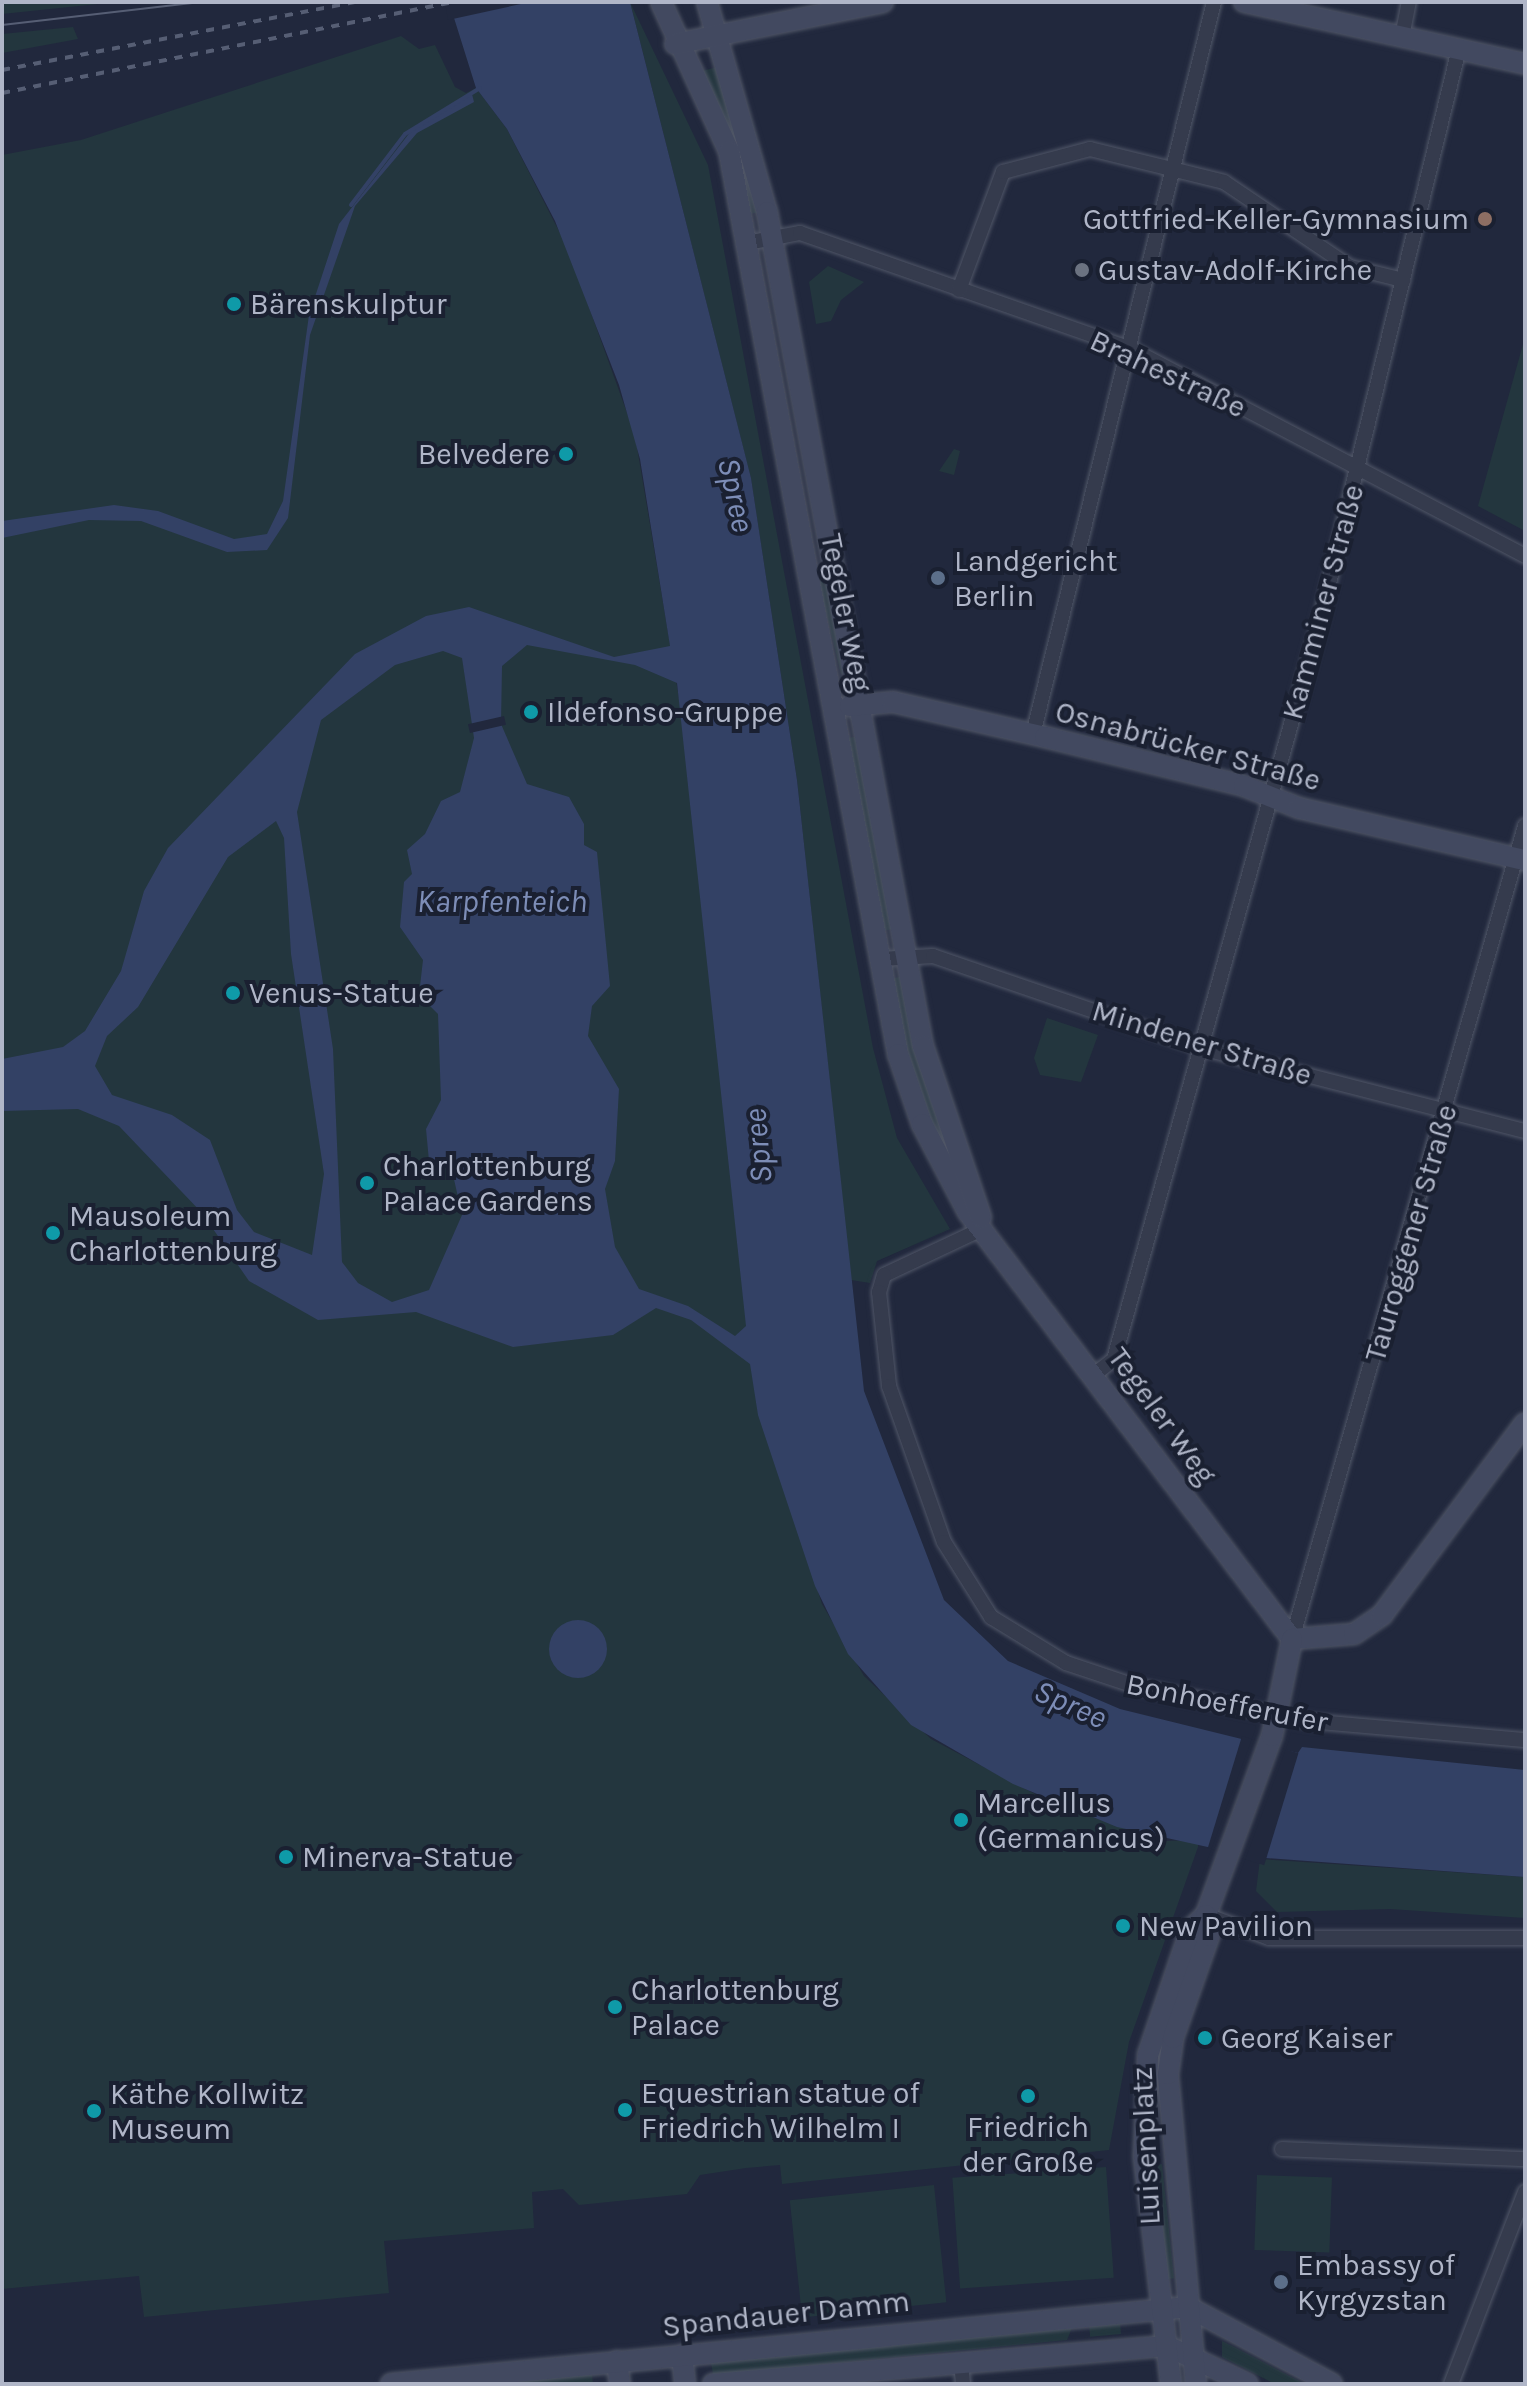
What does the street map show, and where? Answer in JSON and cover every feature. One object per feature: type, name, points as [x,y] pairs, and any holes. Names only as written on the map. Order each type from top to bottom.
[{"type":"main road","name":"Tegeler Weg","points":[[661,2],[675,44],[729,151],[898,1054],[922,1124],[945,1178],[1292,1639]]},
{"type":"main road","name":"Tegeler Weg","points":[[707,2],[772,238],[923,1046],[984,1228]]},
{"type":"main road","points":[[675,44],[883,2]]},
{"type":"main road","points":[[1244,2],[1525,64]]},
{"type":"main road","name":"Osnabrücker Straße","points":[[834,709],[893,702],[1033,734],[1520,860]]},
{"type":"main road","points":[[1206,1915],[1279,1717],[1292,1639],[1354,1634],[1382,1615],[1525,1423]]},
{"type":"main road","name":"Luisenplatz","points":[[1196,2384],[1168,2074],[1209,1936],[1206,1915]]},
{"type":"main road","name":"Luisenplatz","points":[[1171,2384],[1144,2156],[1144,2075],[1191,1929],[1206,1915]]},
{"type":"main road","points":[[1188,2307],[1332,2384]]},
{"type":"main road","name":"Spandauer Damm","points":[[391,2384],[1188,2307]]},
{"type":"main road","points":[[1167,2346],[1193,2355],[1248,2384]]},
{"type":"main road","name":"Spandauer Damm","points":[[713,2384],[1167,2346]]},
{"type":"main road","points":[[682,2355],[685,2384]]},
{"type":"main road","points":[[617,2361],[620,2384]]},
{"type":"street","points":[[1033,734],[1131,349],[1214,2]]},
{"type":"street","points":[[1402,37],[1409,2]]},
{"type":"street","name":"Kamminer Straße","points":[[1095,1374],[1114,1359],[1201,1048],[1359,470],[1459,49]]},
{"type":"street","points":[[959,290],[1008,168],[1090,149],[1236,187],[1350,267],[1403,280]]},
{"type":"street","name":"Brahestraße","points":[[747,243],[800,233],[1131,349],[1525,556]]},
{"type":"street","name":"Tauroggener Straße","points":[[1292,1639],[1520,860],[1525,826]]},
{"type":"street","name":"Mindener Straße","points":[[881,959],[906,955],[933,956],[1201,1048],[1525,1131]]},
{"type":"street","name":"Bonhoefferufer","points":[[984,1228],[884,1275],[879,1292],[889,1386],[958,1571],[991,1617],[1066,1663],[1135,1686],[1279,1717],[1525,1740]]},
{"type":"street","points":[[1206,1915],[1269,1938],[1525,1938]]},
{"type":"street","points":[[1282,2149],[1525,2159]]},
{"type":"street","points":[[1451,2384],[1525,2192]]},
{"type":"street","points":[[961,2361],[963,2384]]},
{"type":"shaded area","points":[[2,2],[117,2],[2,14]]},
{"type":"shaded area","points":[[630,2],[708,165],[873,1048],[897,1138],[950,1229],[877,1261],[870,1283],[851,1280],[797,780],[751,479]]},
{"type":"shaded area","points":[[73,27],[78,39],[2,53],[2,34]]},
{"type":"shaded area","name":"Charlottenburg Palace Gardens","points":[[401,36],[419,49],[435,45],[455,87],[466,93],[476,88],[507,129],[568,249],[635,435],[685,734],[756,1397],[822,1604],[864,1676],[931,1739],[1052,1803],[1162,1841],[1198,1840],[1198,1847],[1129,2042],[1109,2150],[782,2184],[780,2165],[746,2168],[700,2175],[687,2194],[579,2205],[563,2189],[532,2192],[534,2228],[384,2241],[389,2293],[144,2317],[139,2276],[2,2289],[2,155],[81,140]]},
{"type":"shaded area","points":[[718,67],[761,212],[748,214],[697,72]]},
{"type":"shaded area","points":[[828,266],[864,282],[841,300],[831,321],[816,324],[809,282]]},
{"type":"shaded area","points":[[1525,337],[1525,531],[1478,506]]},
{"type":"shaded area","points":[[954,449],[960,451],[954,475],[939,471]]},
{"type":"shaded area","points":[[817,576],[829,579],[847,673],[841,674]]},
{"type":"shaded area","points":[[859,736],[893,929],[882,931],[848,738]]},
{"type":"shaded area","points":[[903,976],[968,1199],[953,1181],[910,1068],[891,979]]},
{"type":"shaded area","points":[[1047,1018],[1098,1035],[1081,1082],[1040,1075],[1034,1058]]},
{"type":"shaded area","points":[[1260,1859],[1525,1877],[1525,1918],[1390,1909],[1277,1912],[1256,1891]]},
{"type":"shaded area","points":[[1162,2164],[1174,2278],[1168,2279],[1156,2165]]},
{"type":"shaded area","points":[[1106,2167],[1114,2278],[960,2288],[952,2178]]},
{"type":"shaded area","points":[[1257,2175],[1332,2178],[1329,2253],[1254,2250]]},
{"type":"shaded area","points":[[934,2185],[946,2302],[802,2318],[790,2200]]},
{"type":"shaded area","points":[[1120,2322],[1121,2334],[1090,2337],[1089,2325]]},
{"type":"shaded area","points":[[1072,2328],[1067,2340],[713,2375],[711,2362]]},
{"type":"shaded area","points":[[1222,2341],[1305,2384],[1275,2384],[1222,2357]]},
{"type":"shaded area","points":[[592,2374],[593,2384],[486,2384]]},
{"type":"water","points":[[449,2],[630,2],[751,478],[797,780],[864,1391],[944,1600],[1008,1661],[1120,1709],[1298,1753],[1302,1747],[1525,1770],[1525,1877],[1253,1857],[1117,1827],[1013,1784],[911,1725],[848,1654],[815,1586],[758,1415],[750,1364],[691,1320],[656,1308],[613,1335],[513,1347],[416,1312],[318,1320],[249,1281],[202,1213],[119,1126],[78,1109],[2,1111],[2,1059],[63,1047],[85,1031],[121,971],[144,891],[168,848],[355,654],[426,616],[469,607],[614,657],[670,646],[640,459],[619,385],[555,221],[507,129],[476,88]],"holes":[[[527,645],[635,665],[677,683],[746,1326],[735,1336],[688,1306],[639,1289],[615,1247],[605,1189],[615,1161],[619,1089],[588,1036],[592,1006],[610,986],[597,852],[584,845],[584,824],[569,797],[527,784],[501,724],[502,666]],[[443,651],[462,658],[474,738],[460,792],[441,801],[425,834],[407,850],[412,874],[404,882],[400,927],[423,960],[419,995],[438,1014],[441,1100],[426,1129],[429,1161],[447,1159],[462,1215],[429,1290],[392,1302],[358,1283],[342,1262],[333,1049],[297,812],[321,720],[395,665]],[[276,821],[284,838],[291,954],[324,1174],[312,1255],[254,1232],[237,1210],[210,1140],[172,1115],[112,1095],[95,1066],[107,1036],[138,1007],[228,857]]]},
{"type":"water","points":[[472,94],[474,102],[417,133],[355,206],[310,335],[288,518],[267,550],[227,552],[141,521],[89,520],[2,538],[2,521],[114,505],[158,511],[234,539],[267,534],[283,501],[309,315],[339,224],[411,131]]},
{"type":"water","points":[[578,1620],[599,1628],[607,1649],[599,1670],[578,1678],[557,1670],[549,1649],[557,1628]]},
{"type":"pier","points":[[445,2],[530,2],[448,20]]},
{"type":"pier","points":[[504,716],[506,725],[470,733],[468,724]]},
{"type":"pier","points":[[1242,1736],[1298,1753],[1264,1865],[1208,1848]]},
{"type":"waterway","points":[[351,205],[405,134],[480,88]]},
{"type":"tram line","points":[[2,25],[201,2]]},
{"type":"railway","points":[[2,70],[355,2]]},
{"type":"railway","points":[[2,93],[453,2]]},
{"type":"place","name":"Gottfried-Keller-Gymnasium","points":[[1485,219]]},
{"type":"place","name":"Gustav-Adolf-Kirche","points":[[1082,270]]},
{"type":"place","name":"Bärenskulptur","points":[[234,304]]},
{"type":"place","name":"Belvedere","points":[[566,454]]},
{"type":"place","name":"Landgericht Berlin","points":[[938,578]]},
{"type":"place","name":"Ildefonso-Gruppe","points":[[531,712]]},
{"type":"place","name":"Venus-Statue","points":[[233,993]]},
{"type":"place","name":"Charlottenburg Palace Gardens","points":[[367,1183]]},
{"type":"place","name":"Mausoleum Charlottenburg","points":[[53,1233]]},
{"type":"place","name":"Marcellus (Germanicus)","points":[[961,1820]]},
{"type":"place","name":"Minerva-Statue","points":[[286,1857]]},
{"type":"place","name":"New Pavilion","points":[[1123,1926]]},
{"type":"place","name":"Charlottenburg Palace","points":[[615,2007]]},
{"type":"place","name":"Georg Kaiser","points":[[1205,2038]]},
{"type":"place","name":"Friedrich der Große","points":[[1028,2096]]},
{"type":"place","name":"Equestrian statue of Friedrich Wilhelm I","points":[[625,2110]]},
{"type":"place","name":"Käthe Kollwitz Museum","points":[[94,2111]]},
{"type":"place","name":"Embassy of Kyrgyzstan","points":[[1281,2282]]},
{"type":"water label","name":"Spree","points":[[735,495]]},
{"type":"water label","name":"Karpfenteich","points":[[502,902]]},
{"type":"water label","name":"Spree","points":[[759,1146]]},
{"type":"water label","name":"Spree","points":[[1070,1705]]}]
